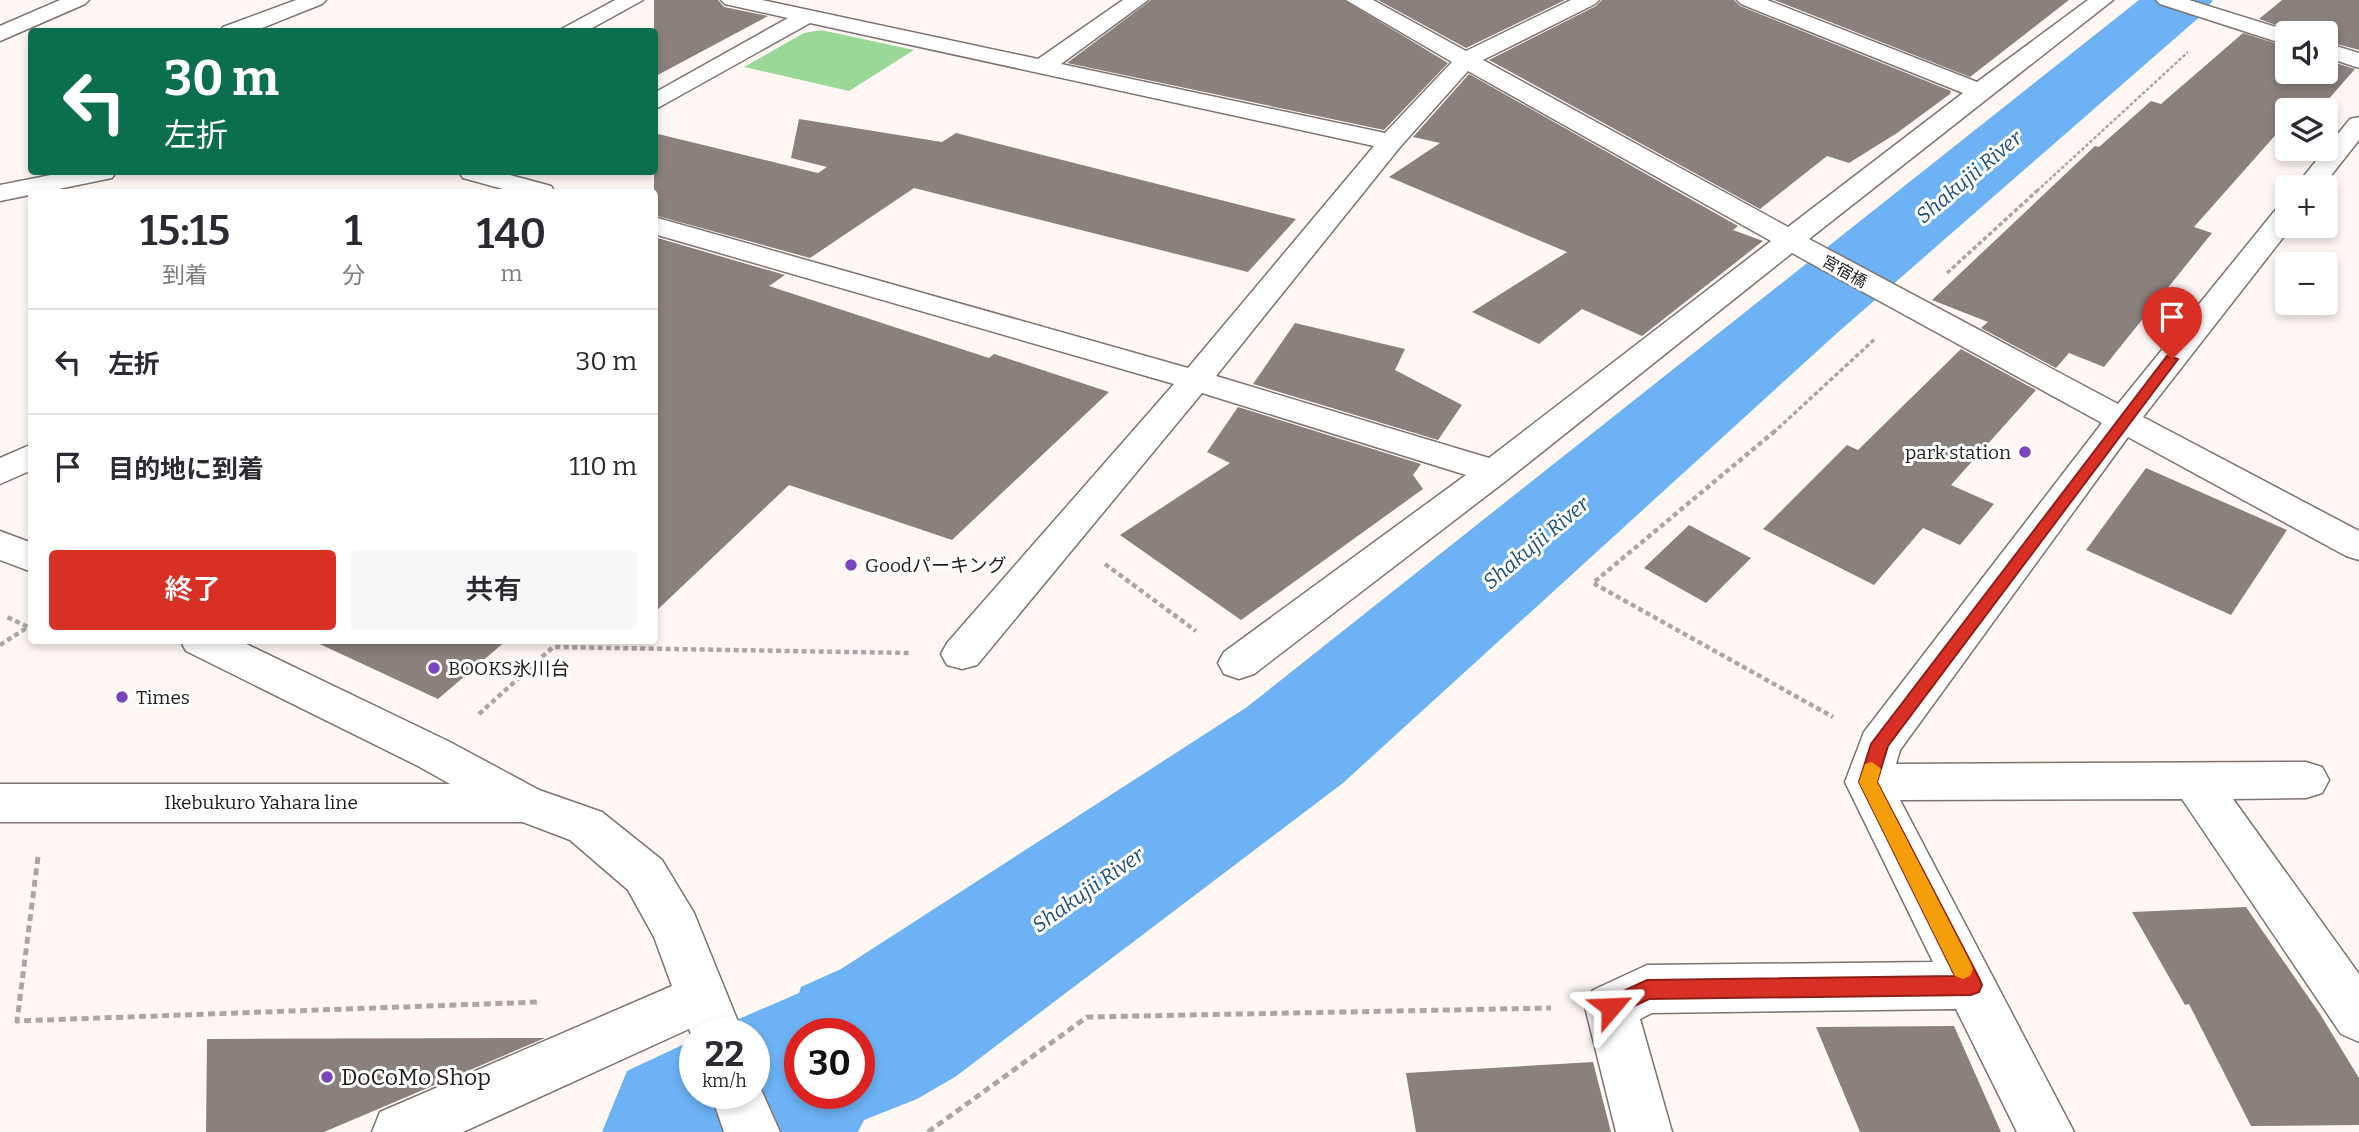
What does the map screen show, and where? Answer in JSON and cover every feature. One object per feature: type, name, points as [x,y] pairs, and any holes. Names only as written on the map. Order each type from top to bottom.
[{"type":"street","points":[[0,34],[78,0]]},
{"type":"street","points":[[242,28],[315,0]]},
{"type":"street","points":[[575,28],[632,0]]},
{"type":"street","points":[[732,0],[1391,142]]},
{"type":"street","points":[[1043,66],[1137,0]]},
{"type":"street","name":"宮宿橋","points":[[1357,0],[1891,296],[2359,547]]},
{"type":"street","points":[[962,654],[1195,380],[1391,142],[1466,60],[1588,0]]},
{"type":"street","points":[[1748,0],[1980,91]]},
{"type":"street","points":[[1239,663],[1793,242],[1980,91],[2102,0]]},
{"type":"street","points":[[2167,0],[2275,34]]},
{"type":"street","points":[[658,101],[806,17]]},
{"type":"street","points":[[2338,54],[2359,61]]},
{"type":"street","points":[[2318,175],[2359,124]]},
{"type":"street","points":[[0,193],[89,175]]},
{"type":"street","points":[[484,175],[532,189]]},
{"type":"street","points":[[48,184],[66,189]]},
{"type":"street","points":[[658,226],[1195,380],[1494,471]]},
{"type":"street","points":[[1874,763],[2122,421],[2275,229]]},
{"type":"street","points":[[0,473],[28,457]]},
{"type":"street","points":[[0,544],[28,557]]},
{"type":"street","points":[[208,644],[435,754],[523,803],[586,826],[645,876],[676,929],[711,1017],[400,1132]]},
{"type":"street","points":[[1874,763],[2194,780],[2306,780]]},
{"type":"street","points":[[1874,763],[1971,985],[2046,1132]]},
{"type":"street","points":[[2194,780],[2359,1017]]},
{"type":"street","name":"Ikebukuro Yahara line","points":[[0,803],[523,803]]},
{"type":"street","points":[[1644,1132],[1611,1007],[1647,989],[1971,985]]},
{"type":"street","points":[[743,1109],[751,1132]]},
{"type":"path","points":[[1063,533],[1239,663]]},
{"type":"path","points":[[1593,583],[1874,763]]},
{"type":"path","points":[[0,645],[27,627],[5,616]]},
{"type":"path","points":[[479,714],[554,647],[962,654]]},
{"type":"path","points":[[39,849],[17,1021],[547,1002]]},
{"type":"path","points":[[928,1132],[1087,1017],[1611,1007]]},
{"type":"green space","points":[[821,30],[914,50],[849,91],[744,67],[804,33]]},
{"type":"building","points":[[654,0],[718,0],[724,7],[768,16],[658,75],[658,28],[654,28]]},
{"type":"building","points":[[1151,0],[1344,0],[1448,63],[1384,130],[1067,63]]},
{"type":"building","points":[[1378,0],[1565,0],[1466,48]]},
{"type":"building","points":[[1602,0],[1734,0],[1740,6],[1951,91],[1897,133],[1849,163],[1827,156],[1760,209],[1489,60],[1596,6]]},
{"type":"building","points":[[1774,0],[2069,0],[1970,77]]},
{"type":"building","points":[[2282,0],[2359,0],[2359,50],[2338,44],[2338,21],[2275,21],[2275,25],[2259,19]]},
{"type":"building","points":[[2243,33],[2275,43],[2275,84],[2338,84],[2338,64],[2355,69],[2330,98],[2275,98],[2275,136],[2194,227],[2212,233],[2104,367],[2069,353],[2056,368],[1981,328],[1988,322],[1932,300],[2095,146],[2099,147],[2151,101],[2161,104]]},
{"type":"building","points":[[1469,74],[1738,226],[1733,230],[1763,241],[1642,336],[1582,309],[1539,344],[1472,312],[1567,252],[1389,177],[1440,143],[1413,137]]},
{"type":"building","points":[[799,119],[942,142],[956,133],[1296,219],[1248,272],[914,188],[810,258],[658,216],[658,189],[654,189],[654,175],[658,175],[658,134],[818,173],[827,167],[791,158]]},
{"type":"building","points":[[658,238],[785,275],[769,286],[989,358],[994,354],[1109,392],[952,540],[789,485],[658,609]]},
{"type":"building","points":[[1295,323],[1405,349],[1395,370],[1462,405],[1438,440],[1253,384]]},
{"type":"building","points":[[1961,349],[2036,390],[1951,485],[1994,504],[1960,545],[1923,528],[1874,585],[1763,529],[1847,445],[1858,450]]},
{"type":"building","points":[[1238,407],[1421,464],[1413,475],[1423,489],[1241,620],[1120,535],[1230,463],[1207,452]]},
{"type":"building","points":[[2146,468],[2287,530],[2231,615],[2086,550]]},
{"type":"building","points":[[1689,525],[1751,558],[1706,603],[1644,568]]},
{"type":"building","points":[[320,644],[502,644],[438,699]]},
{"type":"building","points":[[2246,907],[2320,1014],[2359,1078],[2359,1125],[2251,1126],[2189,1004],[2185,1005],[2132,912]]},
{"type":"building","points":[[1954,1026],[2001,1132],[1860,1132],[1816,1027]]},
{"type":"building","points":[[545,1038],[324,1132],[206,1132],[207,1039]]},
{"type":"building","points":[[1593,1062],[1611,1132],[1416,1132],[1406,1073]]},
{"type":"waterway","name":"Shakujii River","points":[[875,1035],[898,1023],[1295,745],[1802,314],[2180,0]]},
{"type":"waterway","name":"Shakujii River","points":[[688,1132],[784,1082]]},
{"type":"slow traffic","points":[[1872,769],[1868,782],[1963,969]]},
{"type":"place","name":"park station","points":[[2025,452]]},
{"type":"place","name":"Goodパーキング","points":[[851,565]]},
{"type":"place","name":"BOOKS氷川台","points":[[434,668]]},
{"type":"place","name":"Times","points":[[122,697]]},
{"type":"place","name":"DoCoMo Shop","points":[[327,1077]]},
{"type":"route","points":[[1611,1007],[1647,989],[1971,985],[1868,782],[1880,744],[2122,421],[2172,359]]}]
